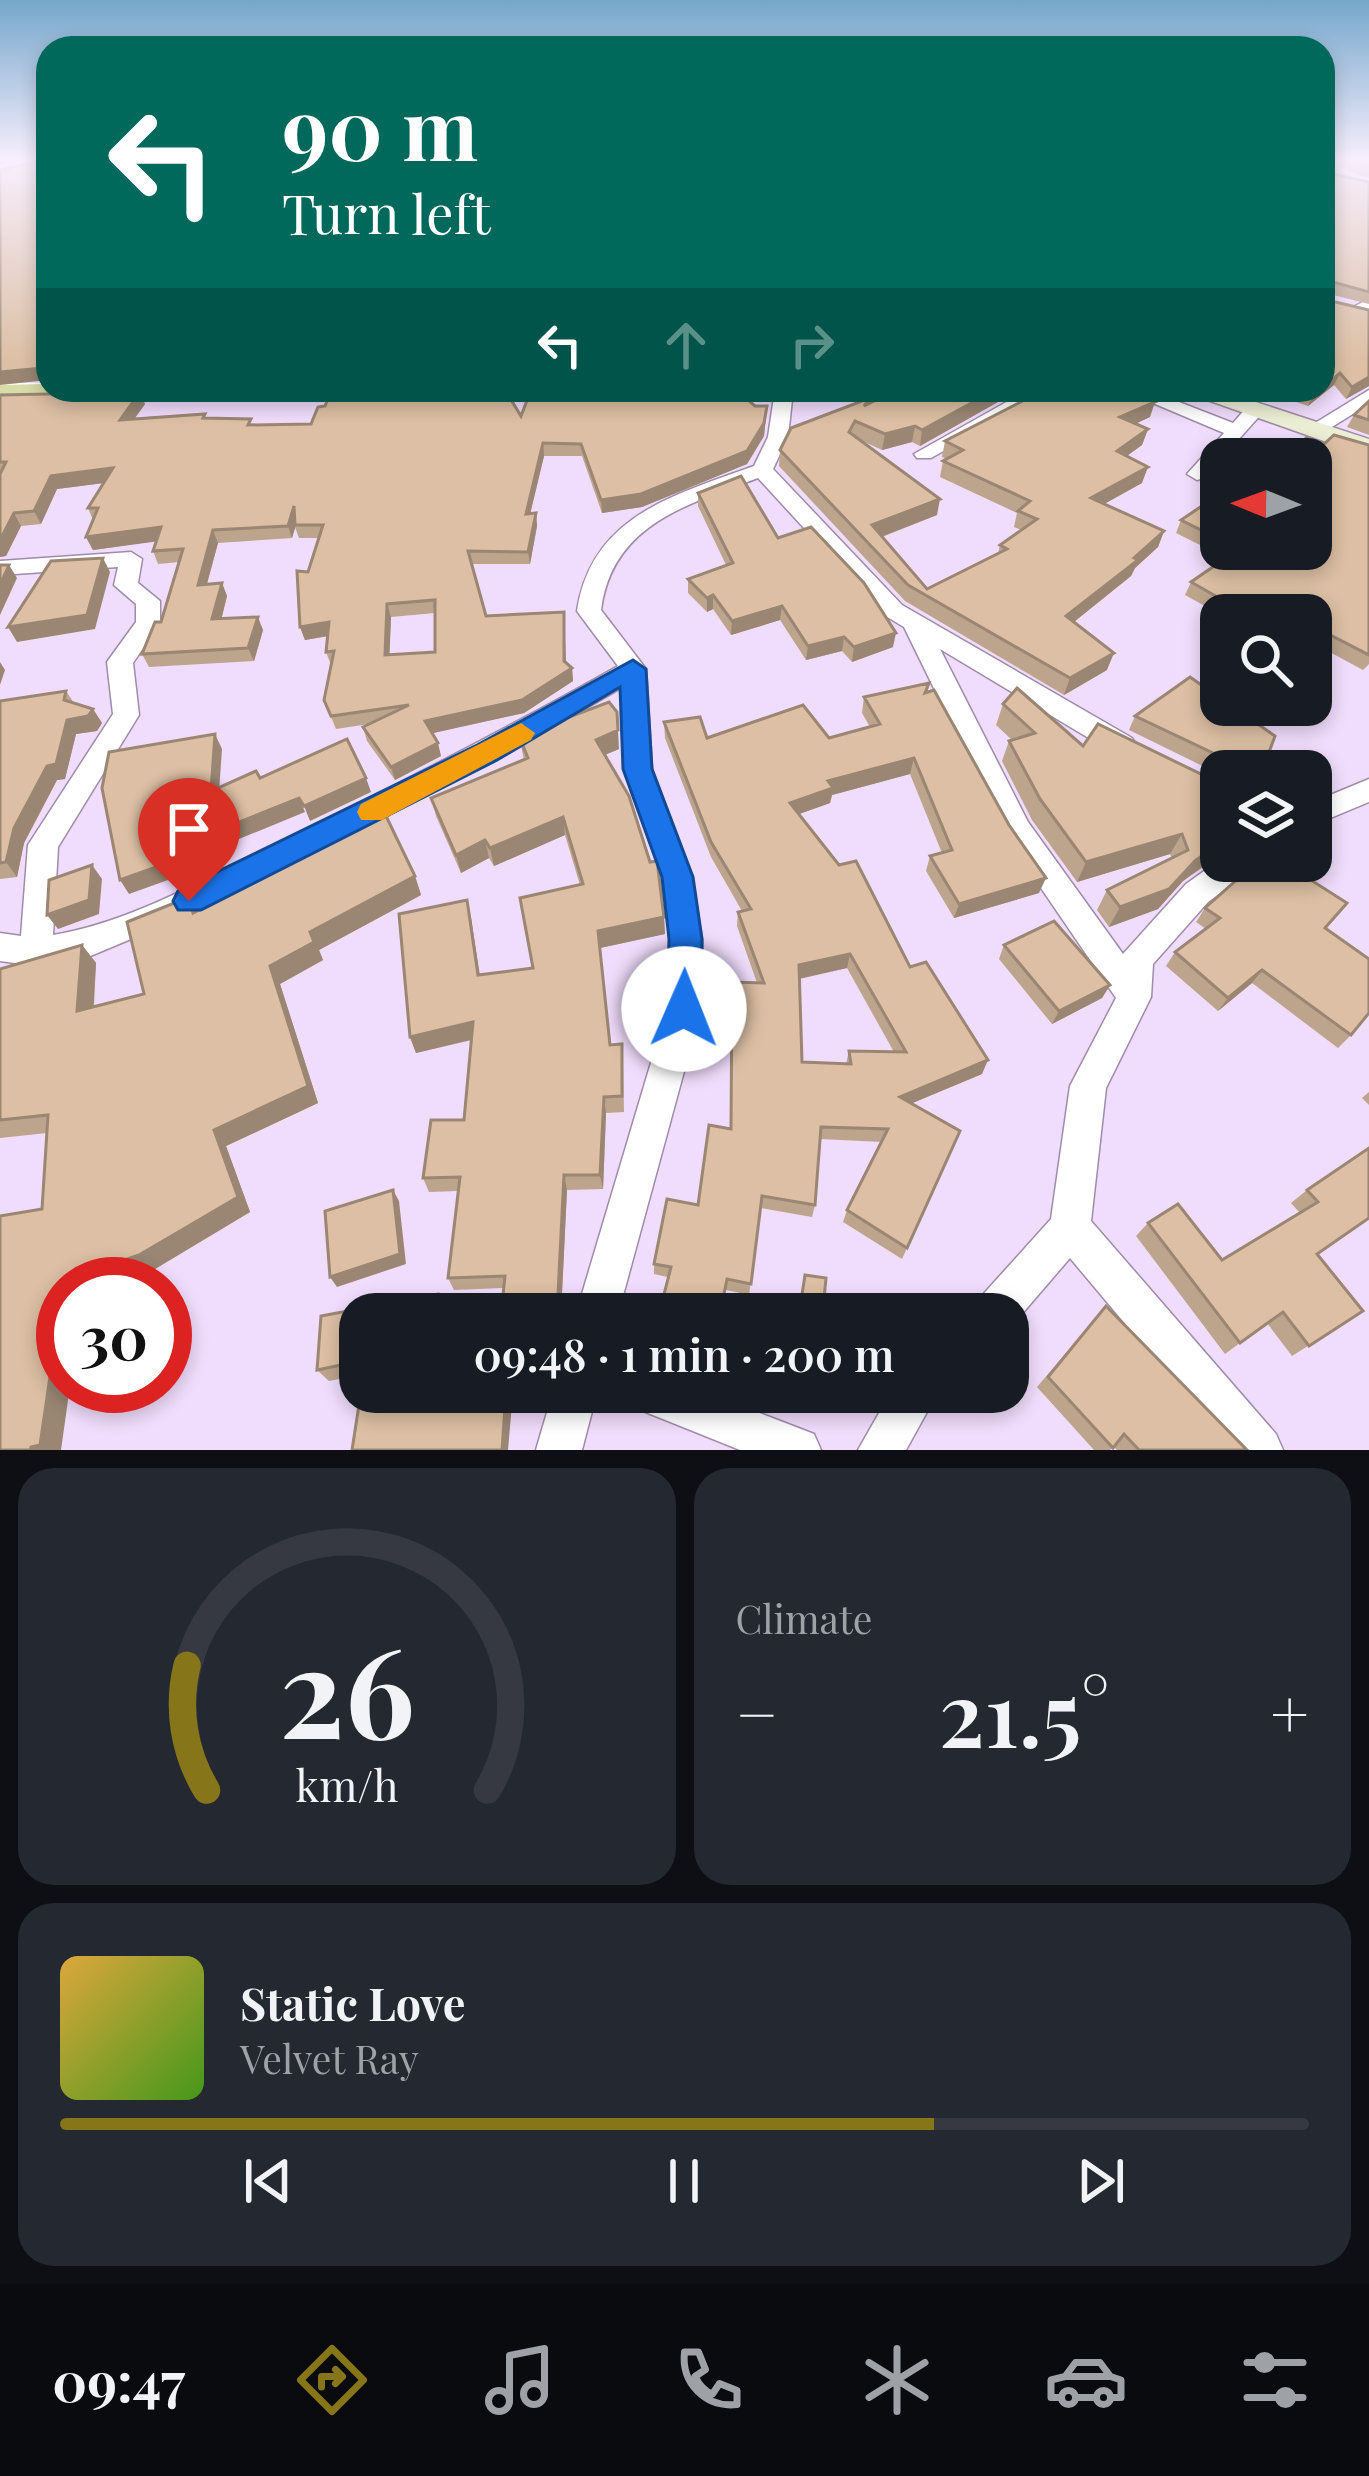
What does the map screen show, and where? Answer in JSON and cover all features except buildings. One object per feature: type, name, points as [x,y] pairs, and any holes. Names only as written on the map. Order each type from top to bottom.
[{"type":"main road","points":[[0,394],[36,393]]},
{"type":"main road","points":[[1213,402],[1245,421],[1312,431],[1369,448]]},
{"type":"street","points":[[1312,431],[1369,395]]},
{"type":"street","points":[[603,1293],[684,1009],[686,939],[677,877],[638,769],[633,669],[589,611],[593,571],[604,550],[685,499],[762,470],[778,437],[782,402]]},
{"type":"street","points":[[924,454],[1020,402]]},
{"type":"street","points":[[1175,402],[1245,421],[1197,474]]},
{"type":"street","points":[[762,470],[893,610],[1140,754]]},
{"type":"street","points":[[0,568],[131,560],[125,585],[148,601],[148,623],[120,662],[126,715],[43,844],[36,952]]},
{"type":"street","points":[[915,624],[1017,830],[1134,997]]},
{"type":"street","points":[[0,947],[36,952],[88,943],[189,901],[487,753],[633,669]]},
{"type":"street","points":[[1332,806],[1369,790]]},
{"type":"street","points":[[1013,1293],[1070,1228],[1088,1086],[1134,997],[1137,959],[1213,882]]},
{"type":"street","points":[[0,976],[36,952]]},
{"type":"street","points":[[1070,1228],[1260,1450]]},
{"type":"street","points":[[559,1450],[569,1413]]},
{"type":"street","points":[[703,1413],[798,1450]]},
{"type":"street","points":[[881,1450],[903,1413]]},
{"type":"slow traffic","points":[[371,812],[521,733]]},
{"type":"route","points":[[189,901],[487,753],[633,669],[638,769],[677,877],[686,939],[684,1009]]}]
